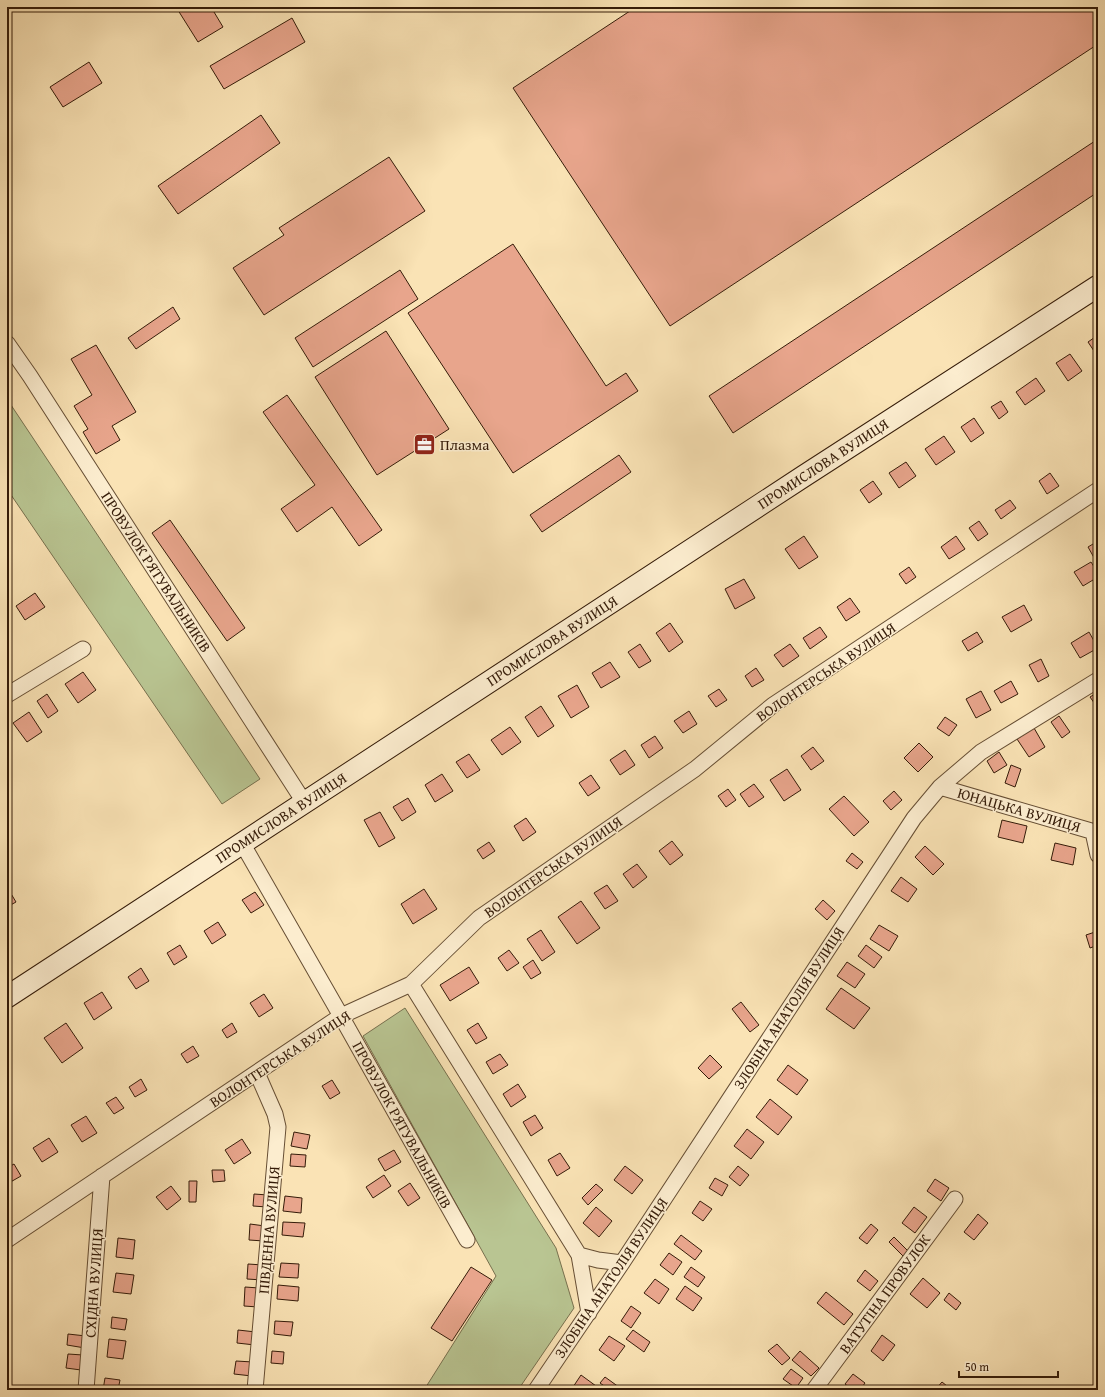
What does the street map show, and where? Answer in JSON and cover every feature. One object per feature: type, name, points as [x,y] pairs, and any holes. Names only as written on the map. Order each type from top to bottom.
[{"type":"street","name":"ПРОМИСЛОВА ВУЛИЦЯ","points":[[7,997],[304,802],[1098,286]]},
{"type":"street","name":"ПРОВУЛОК РЯТУВАЛЬНИКІВ","points":[[7,343],[30,376],[304,802]]},
{"type":"street","name":"ВОЛОНТЕРСЬКА ВУЛИЦЯ","points":[[7,1240],[341,1016],[411,984],[479,918],[695,769],[773,705],[1098,490]]},
{"type":"street","points":[[7,695],[83,649]]},
{"type":"street","name":"ЗЛОБІНА АНАТОЛІЯ ВУЛИЦЯ","points":[[542,1388],[622,1263],[914,818],[940,787],[981,752],[1098,680]]},
{"type":"street","name":"ЮНАЦЬКА ВУЛИЦЯ","points":[[940,787],[1096,833]]},
{"type":"street","points":[[1096,833],[1098,855]]},
{"type":"street","name":"ПРОВУЛОК РЯТУВАЛЬНИКІВ","points":[[242,844],[467,1240]]},
{"type":"street","points":[[411,984],[579,1255],[590,1313]]},
{"type":"street","name":"ПІВДЕННА ВУЛИЦЯ","points":[[255,1390],[278,1127],[275,1114],[257,1073]]},
{"type":"street","name":"СХІДНА ВУЛИЦЯ","points":[[86,1390],[102,1176]]},
{"type":"street","name":"ВАТУТІНА ПРОВУЛОК","points":[[814,1390],[955,1199]]},
{"type":"street","points":[[579,1255],[598,1260],[622,1263]]},
{"type":"green space","points":[[7,399],[260,779],[222,804],[7,489]]},
{"type":"green space","points":[[405,1008],[556,1248],[574,1308],[518,1390],[424,1390],[496,1276],[363,1036]]},
{"type":"building","points":[[176,7],[211,7],[223,27],[198,42]]},
{"type":"building","points":[[636,7],[1098,7],[1098,44],[670,326],[513,88]]},
{"type":"building","points":[[292,18],[305,42],[224,89],[210,66]]},
{"type":"building","points":[[89,62],[102,83],[63,107],[50,87]]},
{"type":"building","points":[[261,115],[280,143],[178,214],[158,186]]},
{"type":"building","points":[[1098,139],[1098,192],[733,433],[709,396]]},
{"type":"building","points":[[389,157],[425,211],[264,315],[233,268],[284,235],[279,228]]},
{"type":"building","points":[[513,244],[606,386],[626,373],[638,391],[513,473],[408,313]]},
{"type":"building","points":[[400,270],[418,299],[313,367],[295,338]]},
{"type":"building","points":[[173,307],[180,319],[136,349],[128,338]]},
{"type":"building","points":[[386,331],[449,429],[377,475],[315,377]]},
{"type":"building","points":[[1098,335],[1098,353],[1096,354],[1088,342]]},
{"type":"building","points":[[96,345],[136,412],[112,426],[120,440],[96,454],[83,432],[88,429],[74,406],[92,395],[71,359]]},
{"type":"building","points":[[1070,354],[1082,371],[1068,381],[1056,363]]},
{"type":"building","points":[[1036,378],[1045,391],[1025,405],[1016,392]]},
{"type":"building","points":[[287,395],[382,530],[359,546],[332,507],[297,532],[281,509],[315,485],[263,412]]},
{"type":"building","points":[[1001,401],[1008,412],[999,419],[991,407]]},
{"type":"building","points":[[974,418],[984,433],[971,442],[961,427]]},
{"type":"building","points":[[944,436],[955,452],[936,465],[925,449]]},
{"type":"building","points":[[619,455],[631,472],[542,532],[530,515]]},
{"type":"building","points":[[906,462],[916,476],[899,488],[889,473]]},
{"type":"building","points":[[1050,473],[1059,486],[1047,494],[1039,481]]},
{"type":"building","points":[[873,481],[882,494],[869,503],[860,490]]},
{"type":"building","points":[[1010,500],[1016,508],[1001,519],[995,510]]},
{"type":"building","points":[[170,520],[245,628],[227,641],[152,533]]},
{"type":"building","points":[[979,521],[988,534],[978,541],[969,528]]},
{"type":"building","points":[[804,536],[818,557],[799,569],[785,549]]},
{"type":"building","points":[[956,536],[965,549],[949,559],[941,547]]},
{"type":"building","points":[[1098,541],[1098,562],[1097,563],[1088,547]]},
{"type":"building","points":[[1091,562],[1098,573],[1098,577],[1083,586],[1074,572]]},
{"type":"building","points":[[909,567],[916,577],[906,584],[899,574]]},
{"type":"building","points":[[744,579],[755,598],[735,609],[725,589]]},
{"type":"building","points":[[35,593],[45,607],[25,620],[16,606]]},
{"type":"building","points":[[850,598],[860,612],[846,621],[837,607]]},
{"type":"building","points":[[1024,605],[1032,620],[1011,632],[1002,617]]},
{"type":"building","points":[[670,623],[683,642],[669,652],[656,633]]},
{"type":"building","points":[[820,627],[827,637],[810,649],[803,638]]},
{"type":"building","points":[[977,632],[983,642],[968,651],[962,641]]},
{"type":"building","points":[[1089,632],[1098,648],[1080,658],[1071,643]]},
{"type":"building","points":[[640,644],[651,661],[639,668],[628,652]]},
{"type":"building","points":[[790,644],[799,656],[783,667],[774,655]]},
{"type":"building","points":[[1041,659],[1049,676],[1038,682],[1029,665]]},
{"type":"building","points":[[610,662],[620,677],[601,688],[592,673]]},
{"type":"building","points":[[756,668],[764,680],[752,687],[745,676]]},
{"type":"building","points":[[83,672],[96,690],[78,703],[65,684]]},
{"type":"building","points":[[1011,681],[1018,694],[1001,703],[994,691]]},
{"type":"building","points":[[577,685],[589,707],[571,718],[558,696]]},
{"type":"building","points":[[719,689],[727,700],[716,707],[708,696]]},
{"type":"building","points":[[981,691],[991,710],[976,718],[966,699]]},
{"type":"building","points":[[1098,692],[1098,706],[1097,707],[1090,697]]},
{"type":"building","points":[[47,694],[58,711],[48,718],[37,701]]},
{"type":"building","points":[[541,706],[554,726],[538,737],[525,717]]},
{"type":"building","points":[[689,711],[697,724],[683,733],[674,721]]},
{"type":"building","points":[[29,712],[42,732],[27,742],[13,723]]},
{"type":"building","points":[[1059,716],[1070,732],[1062,738],[1051,722]]},
{"type":"building","points":[[945,717],[957,725],[949,736],[937,728]]},
{"type":"building","points":[[510,727],[521,742],[502,755],[491,740]]},
{"type":"building","points":[[1034,728],[1045,747],[1029,757],[1017,739]]},
{"type":"building","points":[[655,736],[663,748],[649,758],[641,745]]},
{"type":"building","points":[[919,743],[933,757],[918,772],[904,758]]},
{"type":"building","points":[[813,747],[824,761],[811,770],[801,756]]},
{"type":"building","points":[[625,750],[635,765],[620,775],[610,760]]},
{"type":"building","points":[[999,752],[1007,765],[994,773],[987,761]]},
{"type":"building","points":[[469,754],[480,770],[467,778],[456,762]]},
{"type":"building","points":[[1011,765],[1021,769],[1015,787],[1005,783]]},
{"type":"building","points":[[787,769],[801,790],[784,801],[770,780]]},
{"type":"building","points":[[442,774],[453,791],[435,802],[425,785]]},
{"type":"building","points":[[591,775],[600,788],[588,796],[579,783]]},
{"type":"building","points":[[754,784],[764,797],[749,807],[740,794]]},
{"type":"building","points":[[728,789],[736,800],[726,807],[718,796]]},
{"type":"building","points":[[894,791],[902,800],[891,810],[883,801]]},
{"type":"building","points":[[844,796],[869,822],[854,836],[829,809]]},
{"type":"building","points":[[408,798],[416,812],[402,821],[393,807]]},
{"type":"building","points":[[380,812],[395,838],[379,847],[364,820]]},
{"type":"building","points":[[526,818],[536,832],[523,841],[514,826]]},
{"type":"building","points":[[1002,820],[1027,826],[1023,843],[998,837]]},
{"type":"building","points":[[672,841],[683,855],[670,865],[659,851]]},
{"type":"building","points":[[489,842],[495,851],[483,859],[477,850]]},
{"type":"building","points":[[1055,843],[1076,848],[1073,865],[1051,860]]},
{"type":"building","points":[[925,846],[944,864],[933,875],[915,857]]},
{"type":"building","points":[[852,853],[863,862],[857,869],[846,861]]},
{"type":"building","points":[[637,864],[647,877],[633,888],[623,874]]},
{"type":"building","points":[[901,877],[917,889],[908,902],[891,891]]},
{"type":"building","points":[[607,885],[618,901],[605,909],[594,893]]},
{"type":"building","points":[[7,887],[16,902],[7,907]]},
{"type":"building","points":[[424,889],[437,909],[413,924],[401,904]]},
{"type":"building","points":[[255,892],[264,905],[251,913],[242,900]]},
{"type":"building","points":[[823,900],[835,911],[827,920],[815,909]]},
{"type":"building","points":[[581,901],[600,928],[577,944],[558,917]]},
{"type":"building","points":[[218,922],[226,935],[212,944],[204,931]]},
{"type":"building","points":[[879,925],[898,936],[889,951],[870,939]]},
{"type":"building","points":[[541,930],[555,952],[542,961],[527,939]]},
{"type":"building","points":[[1098,931],[1098,945],[1090,948],[1086,935]]},
{"type":"building","points":[[180,945],[187,957],[174,965],[167,953]]},
{"type":"building","points":[[866,945],[882,957],[874,968],[858,956]]},
{"type":"building","points":[[509,950],[519,963],[507,971],[498,958]]},
{"type":"building","points":[[533,960],[541,973],[531,979],[523,967]]},
{"type":"building","points":[[847,962],[865,974],[855,988],[837,976]]},
{"type":"building","points":[[469,967],[479,983],[450,1001],[440,985]]},
{"type":"building","points":[[141,968],[149,981],[136,989],[128,977]]},
{"type":"building","points":[[841,988],[870,1008],[854,1029],[826,1009]]},
{"type":"building","points":[[102,992],[112,1008],[94,1020],[84,1003]]},
{"type":"building","points":[[264,994],[273,1008],[259,1017],[250,1003]]},
{"type":"building","points":[[741,1002],[759,1025],[750,1032],[732,1009]]},
{"type":"building","points":[[66,1023],[83,1048],[62,1063],[44,1038]]},
{"type":"building","points":[[232,1023],[237,1032],[227,1038],[222,1030]]},
{"type":"building","points":[[478,1023],[487,1038],[476,1044],[467,1030]]},
{"type":"building","points":[[193,1046],[199,1056],[187,1063],[181,1054]]},
{"type":"building","points":[[500,1054],[508,1065],[493,1074],[486,1062]]},
{"type":"building","points":[[710,1055],[722,1067],[709,1079],[698,1068]]},
{"type":"building","points":[[788,1065],[808,1080],[797,1095],[777,1080]]},
{"type":"building","points":[[141,1079],[147,1090],[135,1097],[129,1087]]},
{"type":"building","points":[[332,1080],[340,1093],[330,1099],[322,1086]]},
{"type":"building","points":[[518,1084],[526,1097],[511,1107],[503,1094]]},
{"type":"building","points":[[116,1097],[124,1108],[114,1114],[106,1103]]},
{"type":"building","points":[[770,1099],[792,1117],[778,1135],[756,1117]]},
{"type":"building","points":[[535,1115],[543,1128],[531,1136],[523,1122]]},
{"type":"building","points":[[86,1116],[97,1133],[82,1142],[71,1125]]},
{"type":"building","points":[[747,1129],[764,1142],[751,1159],[734,1146]]},
{"type":"building","points":[[294,1132],[310,1135],[307,1149],[291,1146]]},
{"type":"building","points":[[49,1138],[58,1152],[42,1162],[33,1148]]},
{"type":"building","points":[[242,1139],[251,1153],[234,1164],[225,1150]]},
{"type":"building","points":[[394,1150],[401,1162],[385,1171],[378,1159]]},
{"type":"building","points":[[560,1153],[570,1168],[557,1176],[548,1160]]},
{"type":"building","points":[[291,1154],[306,1155],[305,1167],[290,1166]]},
{"type":"building","points":[[14,1164],[21,1176],[7,1184],[7,1168]]},
{"type":"building","points":[[625,1166],[643,1180],[632,1194],[614,1180]]},
{"type":"building","points":[[738,1166],[749,1175],[740,1186],[729,1177]]},
{"type":"building","points":[[212,1170],[224,1170],[225,1181],[213,1182]]},
{"type":"building","points":[[384,1175],[391,1186],[373,1198],[366,1187]]},
{"type":"building","points":[[715,1178],[728,1185],[722,1196],[709,1188]]},
{"type":"building","points":[[935,1179],[949,1188],[941,1201],[927,1191]]},
{"type":"building","points":[[189,1181],[197,1181],[196,1202],[189,1202]]},
{"type":"building","points":[[410,1183],[420,1198],[408,1206],[398,1191]]},
{"type":"building","points":[[596,1184],[603,1190],[588,1205],[582,1198]]},
{"type":"building","points":[[171,1186],[181,1199],[167,1210],[156,1197]]},
{"type":"building","points":[[254,1194],[268,1195],[267,1207],[253,1206]]},
{"type":"building","points":[[285,1196],[302,1198],[301,1213],[283,1211]]},
{"type":"building","points":[[700,1201],[712,1209],[703,1221],[692,1213]]},
{"type":"building","points":[[596,1207],[612,1221],[599,1237],[583,1223]]},
{"type":"building","points":[[914,1207],[927,1217],[915,1233],[902,1223]]},
{"type":"building","points":[[978,1214],[988,1223],[974,1240],[964,1232]]},
{"type":"building","points":[[283,1222],[305,1223],[303,1237],[282,1235]]},
{"type":"building","points":[[250,1224],[265,1226],[264,1241],[249,1240]]},
{"type":"building","points":[[871,1224],[878,1230],[867,1244],[859,1238]]},
{"type":"building","points":[[681,1235],[702,1251],[695,1260],[674,1244]]},
{"type":"building","points":[[894,1237],[909,1252],[904,1257],[889,1242]]},
{"type":"building","points":[[118,1238],[135,1240],[133,1259],[116,1257]]},
{"type":"building","points":[[669,1253],[682,1262],[673,1275],[660,1265]]},
{"type":"building","points":[[281,1263],[299,1264],[298,1278],[279,1277]]},
{"type":"building","points":[[248,1264],[263,1265],[262,1280],[247,1279]]},
{"type":"building","points":[[471,1267],[492,1280],[452,1341],[431,1328]]},
{"type":"building","points":[[691,1267],[705,1277],[698,1287],[684,1277]]},
{"type":"building","points":[[865,1270],[878,1281],[870,1291],[857,1281]]},
{"type":"building","points":[[116,1273],[134,1275],[131,1294],[113,1292]]},
{"type":"building","points":[[923,1278],[940,1293],[927,1308],[910,1294]]},
{"type":"building","points":[[655,1279],[669,1289],[659,1304],[644,1293]]},
{"type":"building","points":[[278,1285],[299,1287],[298,1301],[277,1299]]},
{"type":"building","points":[[685,1286],[702,1298],[693,1311],[676,1299]]},
{"type":"building","points":[[245,1287],[259,1288],[258,1307],[244,1306]]},
{"type":"building","points":[[826,1292],[853,1314],[844,1325],[817,1303]]},
{"type":"building","points":[[949,1293],[961,1303],[956,1310],[944,1300]]},
{"type":"building","points":[[631,1306],[641,1313],[631,1328],[621,1321]]},
{"type":"building","points":[[112,1317],[127,1319],[125,1330],[111,1328]]},
{"type":"building","points":[[275,1321],[293,1322],[291,1336],[274,1334]]},
{"type":"building","points":[[238,1330],[256,1332],[255,1345],[237,1343]]},
{"type":"building","points":[[633,1330],[650,1342],[644,1352],[626,1339]]},
{"type":"building","points":[[68,1334],[86,1336],[85,1348],[67,1345]]},
{"type":"building","points":[[882,1335],[895,1345],[883,1361],[871,1351]]},
{"type":"building","points":[[609,1336],[625,1346],[614,1361],[599,1350]]},
{"type":"building","points":[[109,1339],[126,1341],[123,1359],[107,1357]]},
{"type":"building","points":[[777,1344],[790,1358],[782,1365],[768,1351]]},
{"type":"building","points":[[272,1351],[284,1352],[283,1364],[271,1363]]},
{"type":"building","points":[[800,1351],[819,1368],[811,1376],[792,1360]]},
{"type":"building","points":[[68,1354],[83,1355],[81,1370],[66,1368]]},
{"type":"building","points":[[236,1361],[253,1362],[252,1376],[234,1374]]},
{"type":"building","points":[[791,1369],[803,1378],[796,1388],[783,1379]]},
{"type":"building","points":[[853,1374],[865,1383],[860,1390],[853,1390],[845,1384]]},
{"type":"building","points":[[581,1375],[596,1386],[593,1390],[571,1390]]},
{"type":"building","points":[[605,1377],[623,1390],[610,1390],[600,1383]]},
{"type":"building","points":[[105,1378],[120,1380],[118,1390],[103,1390]]},
{"type":"building","points":[[942,1382],[952,1390],[935,1390]]},
{"type":"place","name":"Плазма","points":[[425,445]]}]
